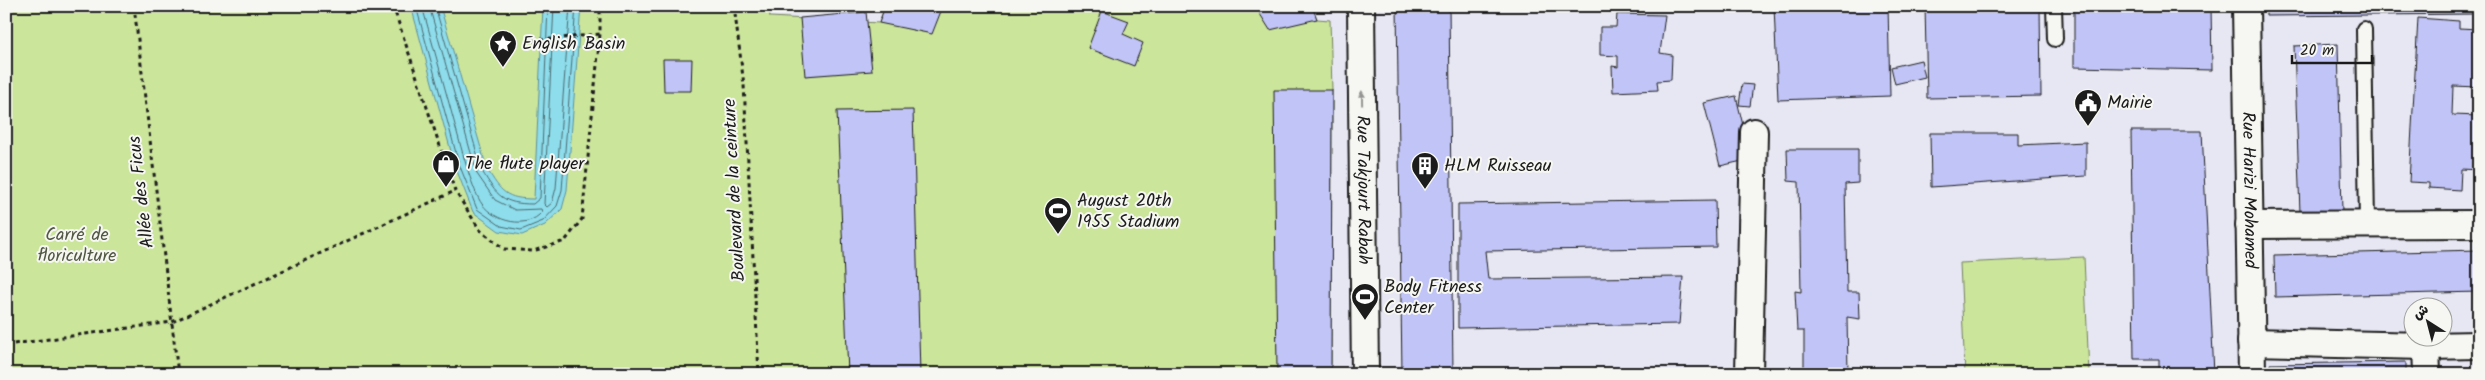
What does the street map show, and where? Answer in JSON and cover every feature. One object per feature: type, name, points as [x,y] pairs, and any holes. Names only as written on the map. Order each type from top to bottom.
[{"type":"street","name":"Rue Takjourt Rabah","points":[[1361,6],[1366,374]]},
{"type":"street","name":"Rue Harizi Mohamed","points":[[2246,6],[2252,374]]},
{"type":"street","points":[[1749,374],[1754,132]]},
{"type":"street","points":[[2249,226],[2479,224]]},
{"type":"street","points":[[2251,342],[2402,345]]},
{"type":"street","points":[[2452,346],[2479,345]]},
{"type":"street","points":[[2426,348],[2427,374]]},
{"type":"lane","points":[[2054,6],[2055,39]]},
{"type":"lane","points":[[2364,29],[2367,224]]},
{"type":"path","name":"Allée des Ficus","points":[[134,6],[178,374]]},
{"type":"path","points":[[393,6],[455,191],[480,230],[504,249],[533,251],[565,241],[582,219],[600,34],[600,6]]},
{"type":"path","name":"Boulevard de la ceinture","points":[[734,6],[744,85],[759,374]]},
{"type":"path","points":[[532,41],[600,34]]},
{"type":"path","points":[[6,345],[172,322],[455,191]]},
{"type":"green space","name":"Carré de floriculture","points":[[6,6],[769,6],[770,17],[879,23],[885,6],[1312,6],[1317,19],[1330,20],[1332,90],[1331,374],[6,374]]},
{"type":"green space","points":[[2084,257],[2089,374],[1965,374],[1960,263]]},
{"type":"water","points":[[411,6],[440,6],[487,169],[505,193],[517,198],[534,199],[543,6],[581,6],[567,190],[562,209],[545,225],[522,235],[499,231],[473,212],[455,166]]},
{"type":"building","points":[[885,6],[943,6],[932,34],[879,23]]},
{"type":"building","points":[[1255,6],[1312,6],[1317,19],[1270,30]]},
{"type":"building","name":"HLM Ruisseau","points":[[1397,6],[1449,6],[1453,374],[1402,374]]},
{"type":"building","points":[[1774,6],[1888,6],[1890,96],[1778,100]]},
{"type":"building","points":[[1925,6],[2040,6],[2041,96],[1927,98]]},
{"type":"building","points":[[2074,6],[2211,6],[2212,70],[2074,67]]},
{"type":"building","points":[[2266,6],[2479,6],[2479,14],[2266,16]]},
{"type":"building","points":[[1102,11],[1129,21],[1123,34],[1143,43],[1134,66],[1088,48]]},
{"type":"building","points":[[866,12],[872,71],[805,76],[800,18]]},
{"type":"building","points":[[1617,14],[1665,15],[1660,53],[1672,55],[1671,80],[1657,81],[1658,90],[1613,92],[1612,66],[1618,67],[1618,56],[1600,55],[1600,27],[1616,27]]},
{"type":"building","points":[[2418,18],[2459,21],[2459,28],[2479,29],[2479,87],[2453,86],[2452,115],[2479,116],[2479,170],[2461,169],[2460,190],[2429,188],[2429,183],[2409,182]]},
{"type":"building","points":[[2338,44],[2342,212],[2300,213],[2294,46]]},
{"type":"building","points":[[663,59],[692,59],[691,91],[664,91]]},
{"type":"building","points":[[1921,60],[1925,77],[1895,84],[1891,67]]},
{"type":"building","points":[[1742,84],[1753,85],[1750,106],[1739,105]]},
{"type":"building","points":[[1274,90],[1332,90],[1331,374],[1277,374]]},
{"type":"building","points":[[1736,96],[1751,159],[1720,166],[1704,103]]},
{"type":"building","points":[[913,110],[920,374],[848,374],[837,111]]},
{"type":"building","points":[[2131,131],[2202,131],[2214,374],[2159,374],[2159,359],[2134,359]]},
{"type":"building","points":[[1930,133],[2018,133],[2018,145],[2086,142],[2086,176],[1931,187]]},
{"type":"building","points":[[1787,149],[1858,149],[1858,183],[1845,184],[1847,292],[1859,292],[1860,319],[1847,317],[1848,374],[1804,374],[1804,331],[1797,331],[1795,291],[1801,292],[1799,182],[1788,181]]},
{"type":"building","points":[[1715,200],[1716,247],[1485,251],[1488,279],[1683,277],[1679,324],[1458,328],[1458,204]]},
{"type":"building","points":[[2479,250],[2479,292],[2275,297],[2274,255]]},
{"type":"building","points":[[2406,362],[2406,374],[2270,374],[2270,364]]},
{"type":"building","points":[[2479,369],[2479,374],[2439,374],[2439,370]]},
{"type":"place","name":"English Basin","points":[[503,68]]},
{"type":"place","name":"Mairie","points":[[2088,127]]},
{"type":"place","name":"The flute player","points":[[446,188]]},
{"type":"place","name":"HLM Ruisseau","points":[[1425,190]]},
{"type":"place","name":"August 20th 1955 Stadium","points":[[1058,235]]},
{"type":"place","name":"Body Fitness Center","points":[[1365,321]]}]
